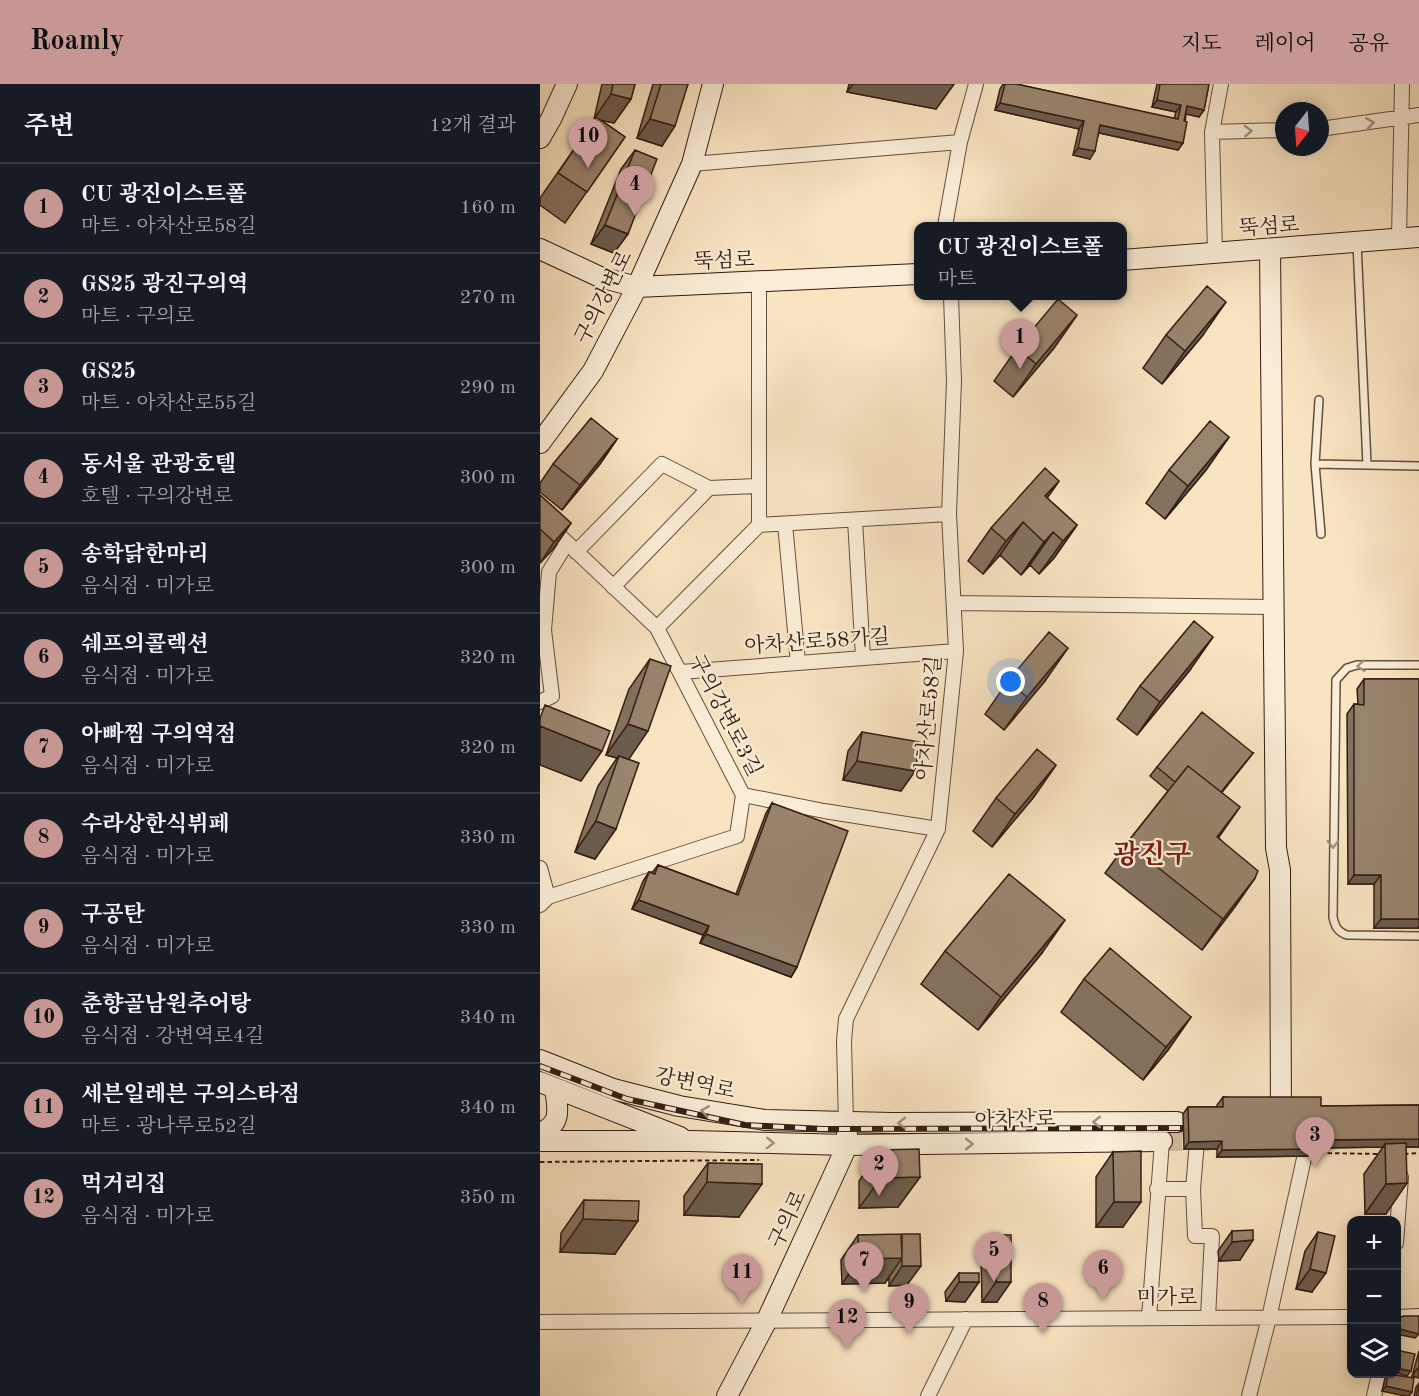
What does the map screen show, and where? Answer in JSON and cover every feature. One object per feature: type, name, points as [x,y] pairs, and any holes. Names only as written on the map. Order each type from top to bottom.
[{"type":"main road","points":[[540,138],[552,120],[567,84]]},
{"type":"main road","name":"구의강변로","points":[[540,442],[593,371],[637,287],[692,164],[713,84]]},
{"type":"main road","name":"뚝섬로","points":[[1127,260],[1419,237]]},
{"type":"main road","name":"뚝섬로","points":[[540,249],[600,277],[637,287],[914,274]]},
{"type":"main road","points":[[1270,250],[1276,848],[1280,870],[1281,1117]]},
{"type":"main road","name":"강변역로","points":[[540,1060],[613,1089],[679,1106],[765,1120],[846,1123]]},
{"type":"main road","points":[[540,1133],[550,1129],[557,1117],[547,1086]]},
{"type":"main road","points":[[547,1086],[691,1141]]},
{"type":"main road","name":"아차산로","points":[[691,1141],[765,1120]]},
{"type":"main road","name":"아차산로","points":[[540,1141],[691,1141],[847,1145],[1139,1132],[1177,1122]]},
{"type":"main road","name":"아차산로","points":[[846,1123],[1139,1132],[1162,1141]]},
{"type":"main road","name":"구의로","points":[[727,1396],[767,1320],[847,1145],[846,1123]]},
{"type":"street","points":[[946,222],[960,142],[976,84]]},
{"type":"street","points":[[1215,253],[1212,132],[1221,84]]},
{"type":"street","points":[[1399,239],[1402,84]]},
{"type":"street","points":[[1329,128],[1419,116]]},
{"type":"street","points":[[1212,132],[1275,130]]},
{"type":"street","points":[[692,164],[960,142]]},
{"type":"street","points":[[759,282],[759,525]]},
{"type":"street","name":"아차산로58길","points":[[846,1123],[844,1041],[846,1019],[938,829],[956,651],[949,514],[954,381],[951,300]]},
{"type":"street","points":[[540,702],[552,696],[543,630],[549,572],[572,547],[662,464],[709,488],[758,486]]},
{"type":"street","points":[[613,587],[709,488]]},
{"type":"street","points":[[657,628],[759,525],[949,514]]},
{"type":"street","name":"구의강변로3길","points":[[540,517],[657,628],[744,795],[824,811],[938,829]]},
{"type":"street","points":[[855,519],[863,658]]},
{"type":"street","points":[[786,524],[798,663]]},
{"type":"street","points":[[954,603],[1274,607]]},
{"type":"street","name":"아차산로58가길","points":[[681,672],[956,651]]},
{"type":"street","points":[[540,868],[544,901],[737,836],[744,795]]},
{"type":"street","points":[[1249,1396],[1269,1318],[1308,1140]]},
{"type":"street","name":"아차산로","points":[[1149,1318],[1162,1141]]},
{"type":"street","points":[[1197,1141],[1193,1189],[1196,1236],[1212,1236],[1208,1318]]},
{"type":"street","points":[[1398,1216],[1402,1165]]},
{"type":"street","points":[[1157,1189],[1193,1189]]},
{"type":"street","points":[[1401,1317],[1419,1316]]},
{"type":"street","name":"미가로","points":[[540,1322],[1347,1317]]},
{"type":"street","points":[[928,1396],[966,1319]]},
{"type":"street","points":[[1374,1396],[1378,1378]]},
{"type":"lane","points":[[1357,243],[1367,464]]},
{"type":"lane","points":[[1319,400],[1315,464],[1321,534]]},
{"type":"lane","points":[[1315,464],[1419,466]]},
{"type":"lane","points":[[1419,665],[1358,665],[1347,668],[1336,680],[1333,917],[1335,926],[1341,933],[1347,935],[1419,936]]},
{"type":"building","points":[[613,84],[635,84],[631,99],[611,94]]},
{"type":"building","points":[[661,84],[688,84],[675,126],[650,119]]},
{"type":"building","points":[[1005,84],[1016,84],[1178,119],[1181,105],[1157,100],[1160,84],[1209,84],[1204,110],[1187,106],[1183,143],[1100,125],[1095,151],[1078,148],[1084,121],[1000,103]]},
{"type":"building","points":[[596,117],[625,137],[587,192],[558,173]]},
{"type":"building","points":[[635,150],[657,159],[628,234],[605,225]]},
{"type":"building","points":[[1207,286],[1226,302],[1185,351],[1166,335]]},
{"type":"building","points":[[1057,300],[1077,315],[1036,364],[1017,348]]},
{"type":"building","points":[[591,418],[617,439],[580,485],[553,464]]},
{"type":"building","points":[[1210,421],[1229,437],[1188,486],[1169,470]]},
{"type":"building","points":[[1045,468],[1059,481],[1045,496],[1077,525],[1063,541],[1053,532],[1044,542],[1023,522],[1006,541],[991,528]]},
{"type":"building","points":[[540,495],[571,523],[554,542],[540,529]]},
{"type":"building","points":[[1194,621],[1213,637],[1160,702],[1140,686]]},
{"type":"building","points":[[1049,632],[1068,648],[1027,697],[1008,681]]},
{"type":"building","points":[[650,659],[671,666],[648,731],[628,724]]},
{"type":"building","points":[[1364,679],[1419,679],[1419,919],[1381,919],[1381,875],[1354,875],[1354,704],[1364,705]]},
{"type":"building","points":[[545,705],[610,731],[602,751],[540,726],[540,718]]},
{"type":"building","points":[[1202,712],[1253,753],[1221,792],[1188,766],[1175,782],[1157,767]]},
{"type":"building","points":[[862,732],[920,742],[915,771],[857,761]]},
{"type":"building","points":[[1037,749],[1056,765],[1015,814],[996,798]]},
{"type":"building","points":[[619,756],[639,763],[616,829],[596,821]]},
{"type":"building","points":[[1188,766],[1240,807],[1217,837],[1258,871],[1223,919],[1127,843]]},
{"type":"building","points":[[772,803],[848,831],[797,967],[706,934],[709,926],[639,900],[649,872],[655,874],[658,865],[738,895]]},
{"type":"building","points":[[1009,874],[1065,920],[1001,997],[945,951]]},
{"type":"building","points":[[1110,948],[1191,1017],[1166,1047],[1084,979]]},
{"type":"building","points":[[1223,1097],[1321,1097],[1321,1106],[1419,1105],[1419,1139],[1322,1140],[1322,1149],[1222,1150],[1222,1141],[1189,1142],[1188,1107],[1223,1107]]},
{"type":"building","points":[[1406,1143],[1407,1183],[1386,1184],[1385,1144]]},
{"type":"building","points":[[919,1149],[920,1177],[881,1178],[880,1150]]},
{"type":"building","points":[[1141,1151],[1141,1202],[1114,1202],[1113,1152]]},
{"type":"building","points":[[708,1163],[762,1164],[762,1184],[707,1182]]},
{"type":"building","points":[[584,1200],[639,1201],[638,1221],[583,1219]]},
{"type":"building","points":[[1253,1230],[1253,1240],[1232,1242],[1232,1231]]},
{"type":"building","points":[[1318,1232],[1335,1236],[1326,1273],[1310,1269]]},
{"type":"building","points":[[901,1234],[902,1258],[859,1259],[858,1235]]},
{"type":"building","points":[[902,1234],[920,1234],[921,1266],[902,1266]]},
{"type":"building","points":[[995,1235],[1011,1235],[1011,1282],[996,1282]]},
{"type":"building","points":[[959,1273],[979,1273],[979,1282],[959,1282]]},
{"type":"building","points":[[1419,1316],[1419,1334],[1401,1329],[1401,1317]]},
{"type":"building","points":[[1401,1351],[1415,1354],[1411,1371],[1401,1369]]},
{"type":"building","points":[[1401,1376],[1414,1378],[1412,1392],[1386,1386],[1387,1378],[1401,1378]]},
{"type":"tunnel","points":[[1162,1141],[1209,1141]]},
{"type":"railway","points":[[540,1066],[627,1099],[745,1125],[823,1129],[1200,1128]]},
{"type":"place","name":"춘향골남원추어탕","points":[[588,168]]},
{"type":"place","name":"동서울 관광호텔","points":[[635,216]]},
{"type":"place","name":"CU 광진이스트폴","points":[[1020,369]]},
{"type":"place","name":"GS25","points":[[1315,1167]]},
{"type":"place","name":"GS25 광진구의역","points":[[879,1196]]},
{"type":"place","name":"송학닭한마리","points":[[994,1282]]},
{"type":"place","name":"아빠찜 구의역점","points":[[864,1292]]},
{"type":"place","name":"쉐프의콜렉션","points":[[1103,1300]]},
{"type":"place","name":"세븐일레븐 구의스타점","points":[[742,1304]]},
{"type":"place","name":"수라상한식뷔페","points":[[1043,1333]]},
{"type":"place","name":"구공탄","points":[[909,1334]]},
{"type":"place","name":"먹거리집","points":[[847,1349]]},
{"type":"district","name":"광진구","points":[[1152,854]]}]
